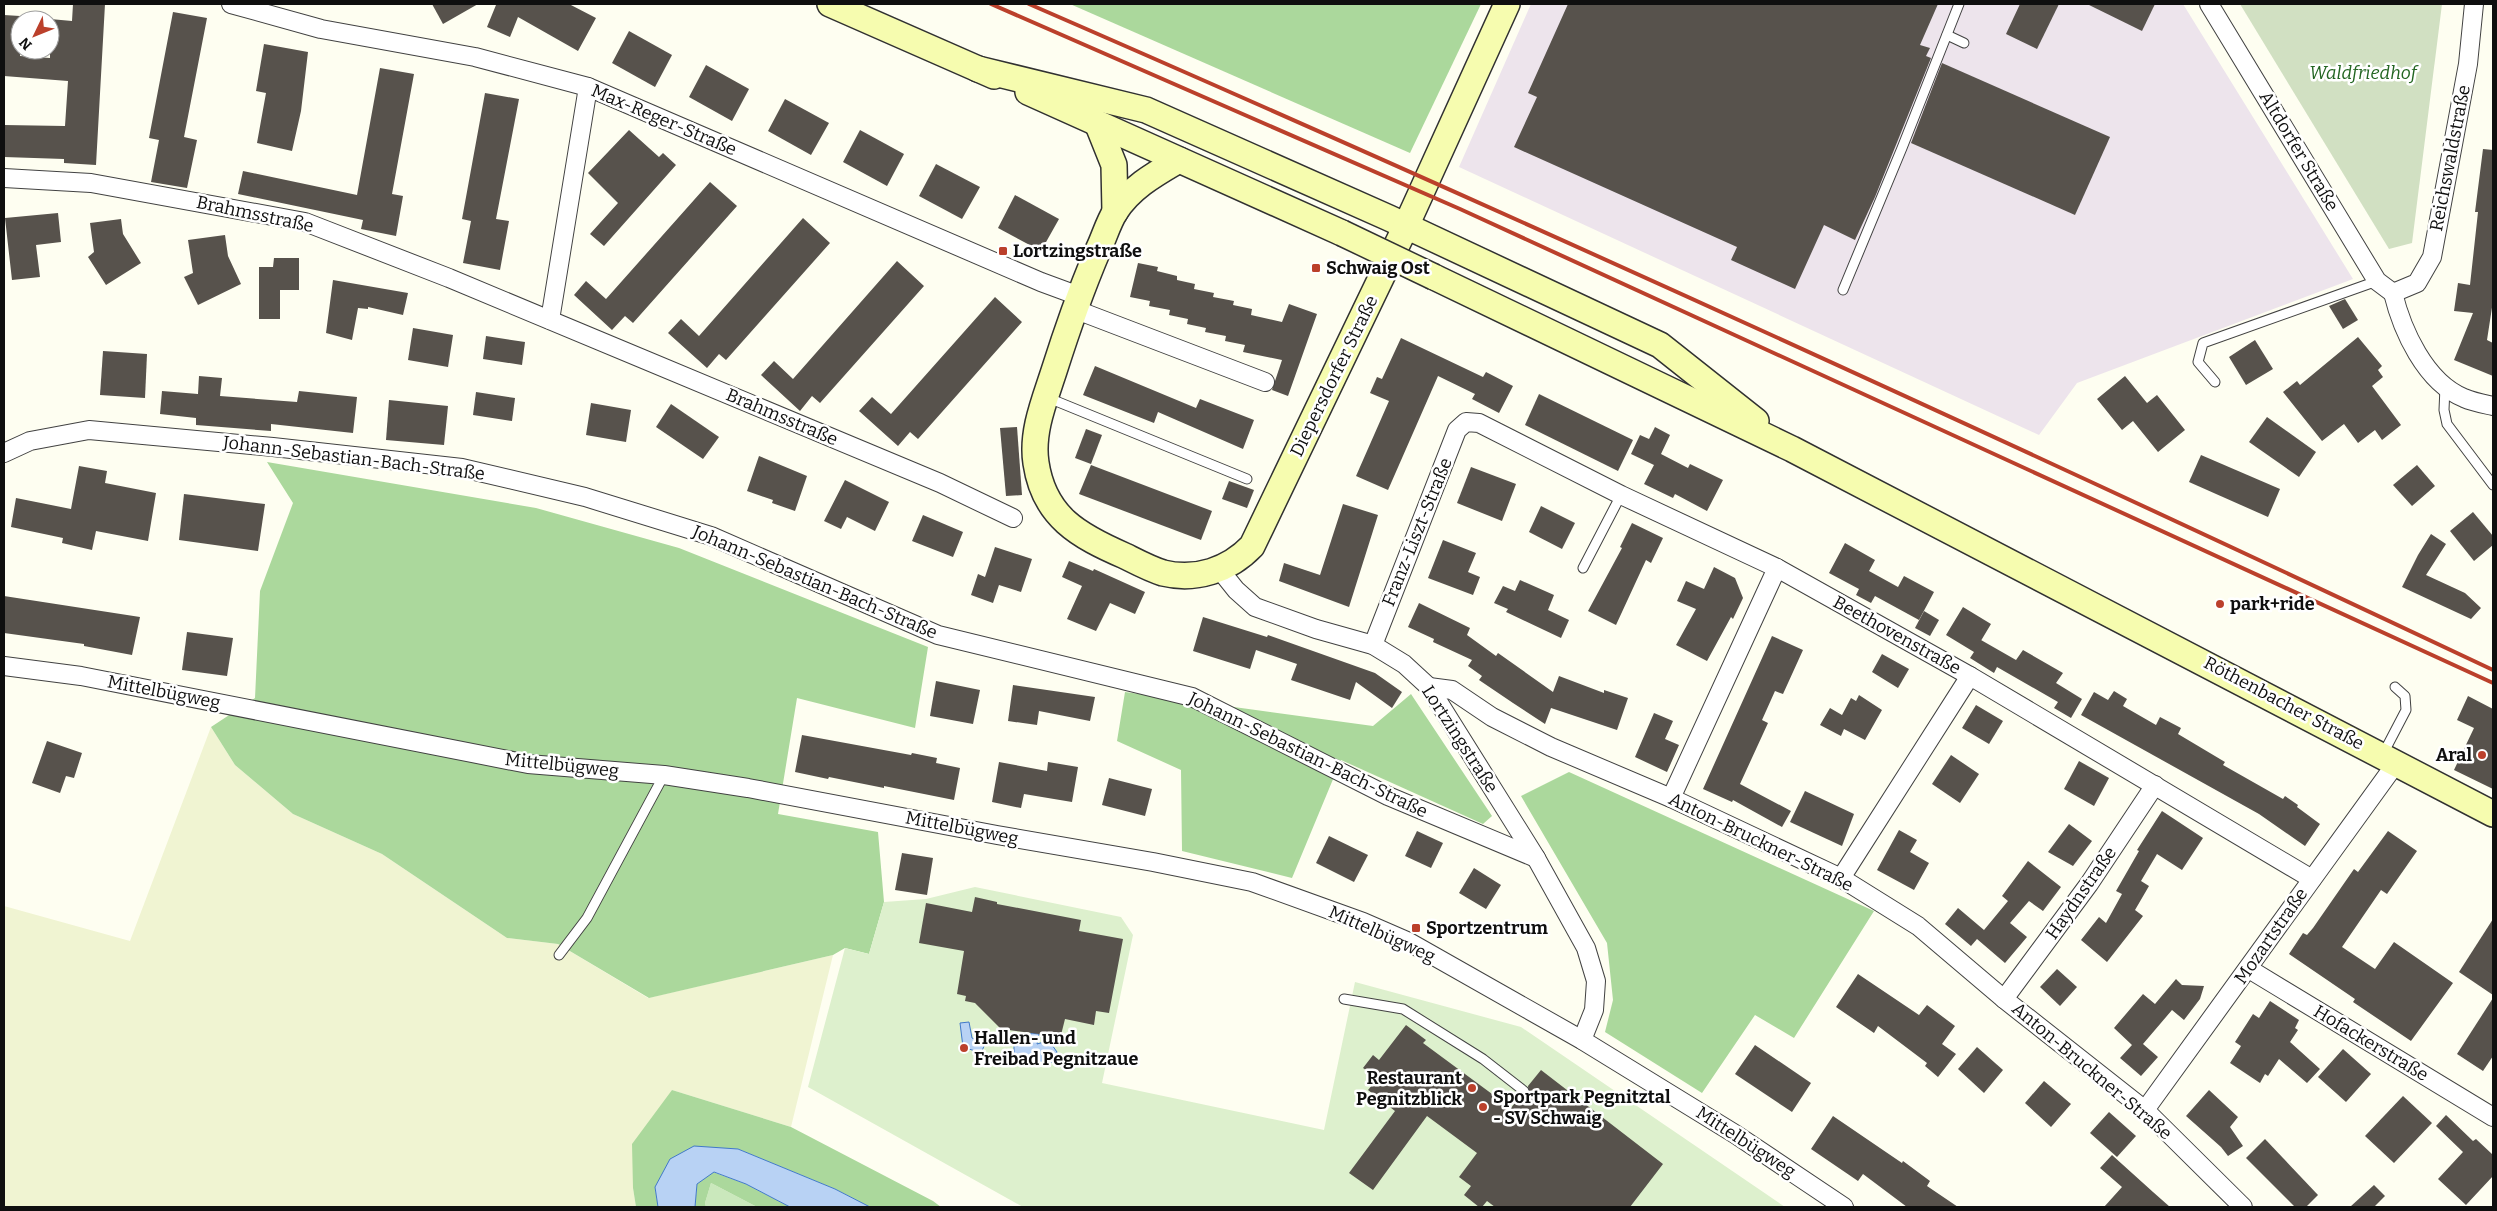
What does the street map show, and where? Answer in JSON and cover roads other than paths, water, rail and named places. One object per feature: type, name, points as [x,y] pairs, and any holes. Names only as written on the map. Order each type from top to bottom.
[{"type":"main road","points":[[830,4],[1342,233],[1792,449]]},
{"type":"main road","name":"Diepersdorfer Straße","points":[[1220,570],[1232,564],[1252,546],[1378,286],[1507,4]]},
{"type":"main road","points":[[978,69],[1146,110],[1406,226],[1660,345],[1792,449]]},
{"type":"main road","points":[[1098,125],[1114,165],[1115,212]]},
{"type":"main road","points":[[1179,160],[1144,180],[1115,212],[1076,302],[1046,397],[1036,435],[1036,463],[1045,492],[1066,523],[1089,540],[1162,573],[1179,575],[1220,570]]},
{"type":"main road","name":"Röthenbacher Straße","points":[[1792,449],[2390,758],[2493,814]]},
{"type":"street","name":"Max-Reger-Straße","points":[[231,4],[321,29],[475,57],[588,87],[1041,282],[1076,302]]},
{"type":"street","name":"Altdorfer Straße","points":[[2209,4],[2377,281],[2393,293]]},
{"type":"street","name":"Reichswaldstraße","points":[[2393,293],[2417,283],[2432,257],[2468,64],[2474,4]]},
{"type":"street","points":[[550,320],[588,87]]},
{"type":"street","name":"Brahmsstraße","points":[[4,178],[91,183],[305,222],[550,320],[940,483],[1013,518]]},
{"type":"street","points":[[2393,293],[2399,318],[2419,357],[2445,387],[2464,398],[2493,406]]},
{"type":"street","points":[[1076,302],[1265,382]]},
{"type":"street","name":"Beethovenstraße","points":[[1466,422],[1479,423],[1621,495],[1777,568],[1970,676],[2312,879]]},
{"type":"street","name":"Franz-Liszt-Straße","points":[[1373,645],[1457,430],[1466,422]]},
{"type":"street","name":"Johann-Sebastian-Bach-Straße","points":[[4,453],[30,441],[89,430],[273,447],[462,468],[585,497],[711,536],[938,635],[1192,697],[1388,796],[1536,858]]},
{"type":"street","points":[[1671,798],[1777,568]]},
{"type":"street","name":"Lortzingstraße","points":[[1220,570],[1236,590],[1255,607],[1316,629],[1373,645],[1404,664],[1429,687],[1536,858],[1586,948],[1596,982],[1594,1010],[1582,1040]]},
{"type":"street","name":"Mittelbügweg","points":[[4,666],[81,676],[528,764],[664,775],[1153,862],[1252,882],[1363,922],[1409,942],[1582,1040],[1735,1134],[1844,1207]]},
{"type":"street","points":[[1841,878],[1970,676]]},
{"type":"street","name":"Anton-Bruckner-Straße","points":[[1429,687],[1452,690],[1492,717],[1551,747],[1671,798],[1841,878],[1918,926],[2004,999],[2145,1110],[2243,1207]]},
{"type":"street","name":"Mozartstraße","points":[[2145,1110],[2312,879],[2390,758]]},
{"type":"street","name":"Haydnstraße","points":[[2004,999],[2089,884],[2155,785]]},
{"type":"street","name":"Hofackerstraße","points":[[2249,968],[2493,1117]]},
{"type":"lane","points":[[1843,290],[1959,4]]},
{"type":"lane","points":[[1947,35],[1964,42]]},
{"type":"lane","points":[[2215,382],[2198,362],[2203,343],[2377,281]]},
{"type":"lane","points":[[2445,387],[2444,410],[2447,424],[2493,485]]},
{"type":"lane","points":[[1046,397],[1247,479]]},
{"type":"lane","points":[[1583,568],[1621,495]]},
{"type":"lane","points":[[2390,758],[2406,710],[2405,696],[2394,687]]},
{"type":"lane","points":[[559,955],[587,918],[664,775]]},
{"type":"lane","points":[[1344,999],[1403,1009],[1483,1058],[1524,1091]]},
{"type":"water","points":[[969,1022],[972,1038],[985,1044],[981,1053],[963,1047],[960,1023]]},
{"type":"water","points":[[1031,1033],[1039,1034],[1037,1044],[1044,1042],[1052,1045],[1057,1052],[1054,1060],[1047,1066],[1030,1058],[1022,1062],[1014,1055],[1014,1045],[1029,1041]]},
{"type":"water","points":[[694,1146],[738,1149],[835,1189],[870,1207],[790,1207],[746,1184],[714,1172],[697,1184],[695,1207],[658,1207],[655,1187],[670,1159]]},
{"type":"railway","points":[[991,4],[1460,209],[2493,683]]},
{"type":"railway","points":[[1029,4],[1397,166],[1764,331],[2129,499],[2493,670]]},
{"type":"place","name":"Lortzingstraße","points":[[1003,251]]},
{"type":"place","name":"Schwaig Ost","points":[[1316,268]]},
{"type":"place","name":"park+ride","points":[[2220,604]]},
{"type":"place","name":"Aral","points":[[2482,755]]},
{"type":"place","name":"Sportzentrum","points":[[1416,928]]},
{"type":"place","name":"Hallen- und Freibad Pegnitzaue","points":[[964,1048]]},
{"type":"place","name":"Restaurant Pegnitzblick","points":[[1472,1088]]},
{"type":"place","name":"Sportpark Pegnitztal - SV Schwaig","points":[[1483,1107]]},
{"type":"park label","name":"Waldfriedhof","points":[[2363,73]]}]
